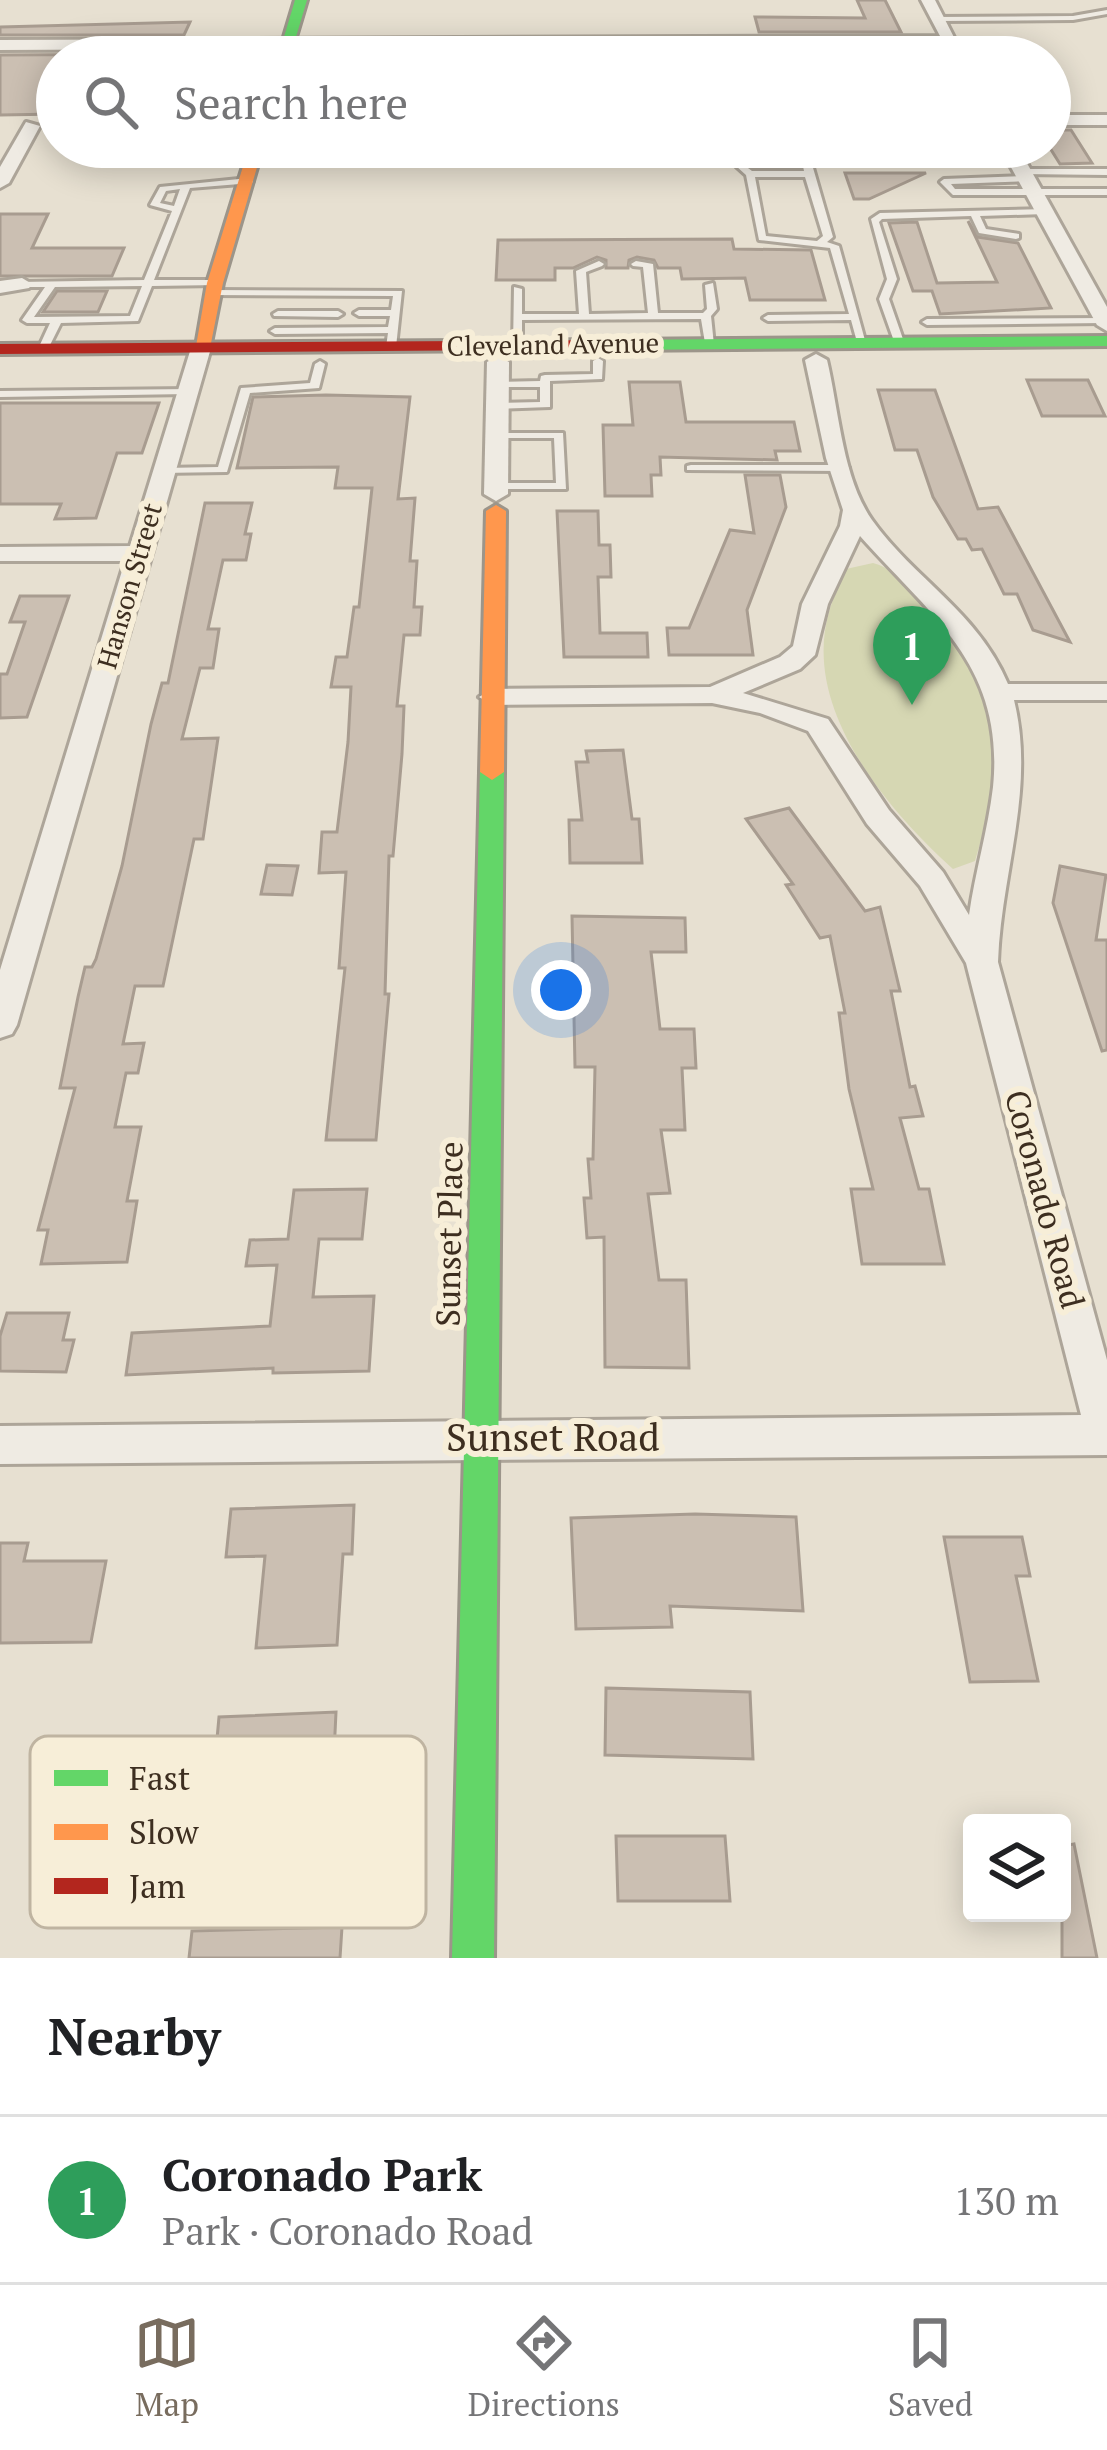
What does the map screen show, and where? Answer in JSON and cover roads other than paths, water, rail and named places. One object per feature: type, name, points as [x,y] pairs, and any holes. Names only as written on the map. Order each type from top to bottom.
[{"type":"main road","points":[[290,36],[301,0]]},
{"type":"main road","name":"Hanson Street","points":[[195,368],[213,288],[252,168]]},
{"type":"main road","name":"Cleveland Avenue","points":[[0,349],[44,349],[195,368],[272,340],[393,338],[506,363],[708,330],[859,330],[899,342],[930,332],[1106,332]]},
{"type":"main road","points":[[1040,358],[1106,332]]},
{"type":"main road","name":"Cleveland Avenue","points":[[0,366],[1107,358]]},
{"type":"main road","name":"Sunset Place","points":[[473,1958],[496,497]]},
{"type":"street","points":[[928,0],[948,36]]},
{"type":"street","points":[[0,45],[36,46]]},
{"type":"street","points":[[1071,120],[1107,120]]},
{"type":"street","points":[[0,183],[24,127],[36,127]]},
{"type":"street","points":[[1021,168],[1106,332]]},
{"type":"street","points":[[0,286],[22,284]]},
{"type":"street","name":"Coronado Road","points":[[816,360],[854,511],[965,632],[999,692],[1008,781],[985,896],[982,962]]},
{"type":"street","name":"Sunset Place","points":[[496,497],[506,363]]},
{"type":"street","name":"Hanson Street","points":[[0,1025],[195,368]]},
{"type":"street","name":"Coronado Road","points":[[854,511],[814,604],[806,649],[806,695],[818,725],[878,817],[932,878],[982,962],[1107,1434]]},
{"type":"street","points":[[0,554],[140,553]]},
{"type":"street","points":[[838,557],[894,556]]},
{"type":"street","points":[[712,695],[790,663],[806,649]]},
{"type":"street","points":[[999,692],[1107,692]]},
{"type":"street","points":[[493,697],[712,695],[767,706],[818,725]]},
{"type":"street","name":"Sunset Road","points":[[0,1445],[482,1436],[1107,1434]]},
{"type":"lane","points":[[938,19],[1073,18],[1107,12]]},
{"type":"lane","points":[[742,168],[750,174],[809,174]]},
{"type":"lane","points":[[808,168],[828,237],[821,242]]},
{"type":"lane","points":[[1106,193],[1028,181],[944,182],[953,192],[1028,181],[1107,172]]},
{"type":"lane","points":[[750,174],[762,238],[834,246],[859,330],[768,318]]},
{"type":"lane","points":[[175,209],[155,205],[163,189],[249,181]]},
{"type":"lane","points":[[52,284],[27,320],[134,319],[185,186]]},
{"type":"lane","points":[[899,342],[884,299],[892,279],[874,221],[880,216],[1045,212]]},
{"type":"lane","points":[[975,215],[982,231],[1016,236]]},
{"type":"lane","points":[[584,316],[581,271],[599,264]]},
{"type":"lane","points":[[636,264],[648,264],[653,316]]},
{"type":"lane","points":[[22,284],[147,283],[282,292],[398,293],[393,338],[364,321]]},
{"type":"lane","points":[[506,363],[584,316],[653,316],[708,330],[710,285]]},
{"type":"lane","points":[[506,363],[517,289]]},
{"type":"lane","points":[[272,340],[282,292]]},
{"type":"lane","points":[[920,307],[930,332]]},
{"type":"lane","points":[[278,314],[307,323],[364,321],[396,313]]},
{"type":"lane","points":[[44,349],[57,320]]},
{"type":"lane","points":[[272,340],[307,323]]},
{"type":"lane","points":[[506,363],[546,405],[545,378],[598,377],[598,361]]},
{"type":"lane","points":[[506,363],[545,383]]},
{"type":"lane","points":[[164,471],[223,470],[245,390],[315,386],[320,364]]},
{"type":"lane","points":[[0,394],[195,368]]},
{"type":"lane","points":[[496,497],[562,487],[559,435],[498,436]]},
{"type":"lane","points":[[692,468],[843,468]]},
{"type":"place","name":"Coronado Park","points":[[912,705]]}]
